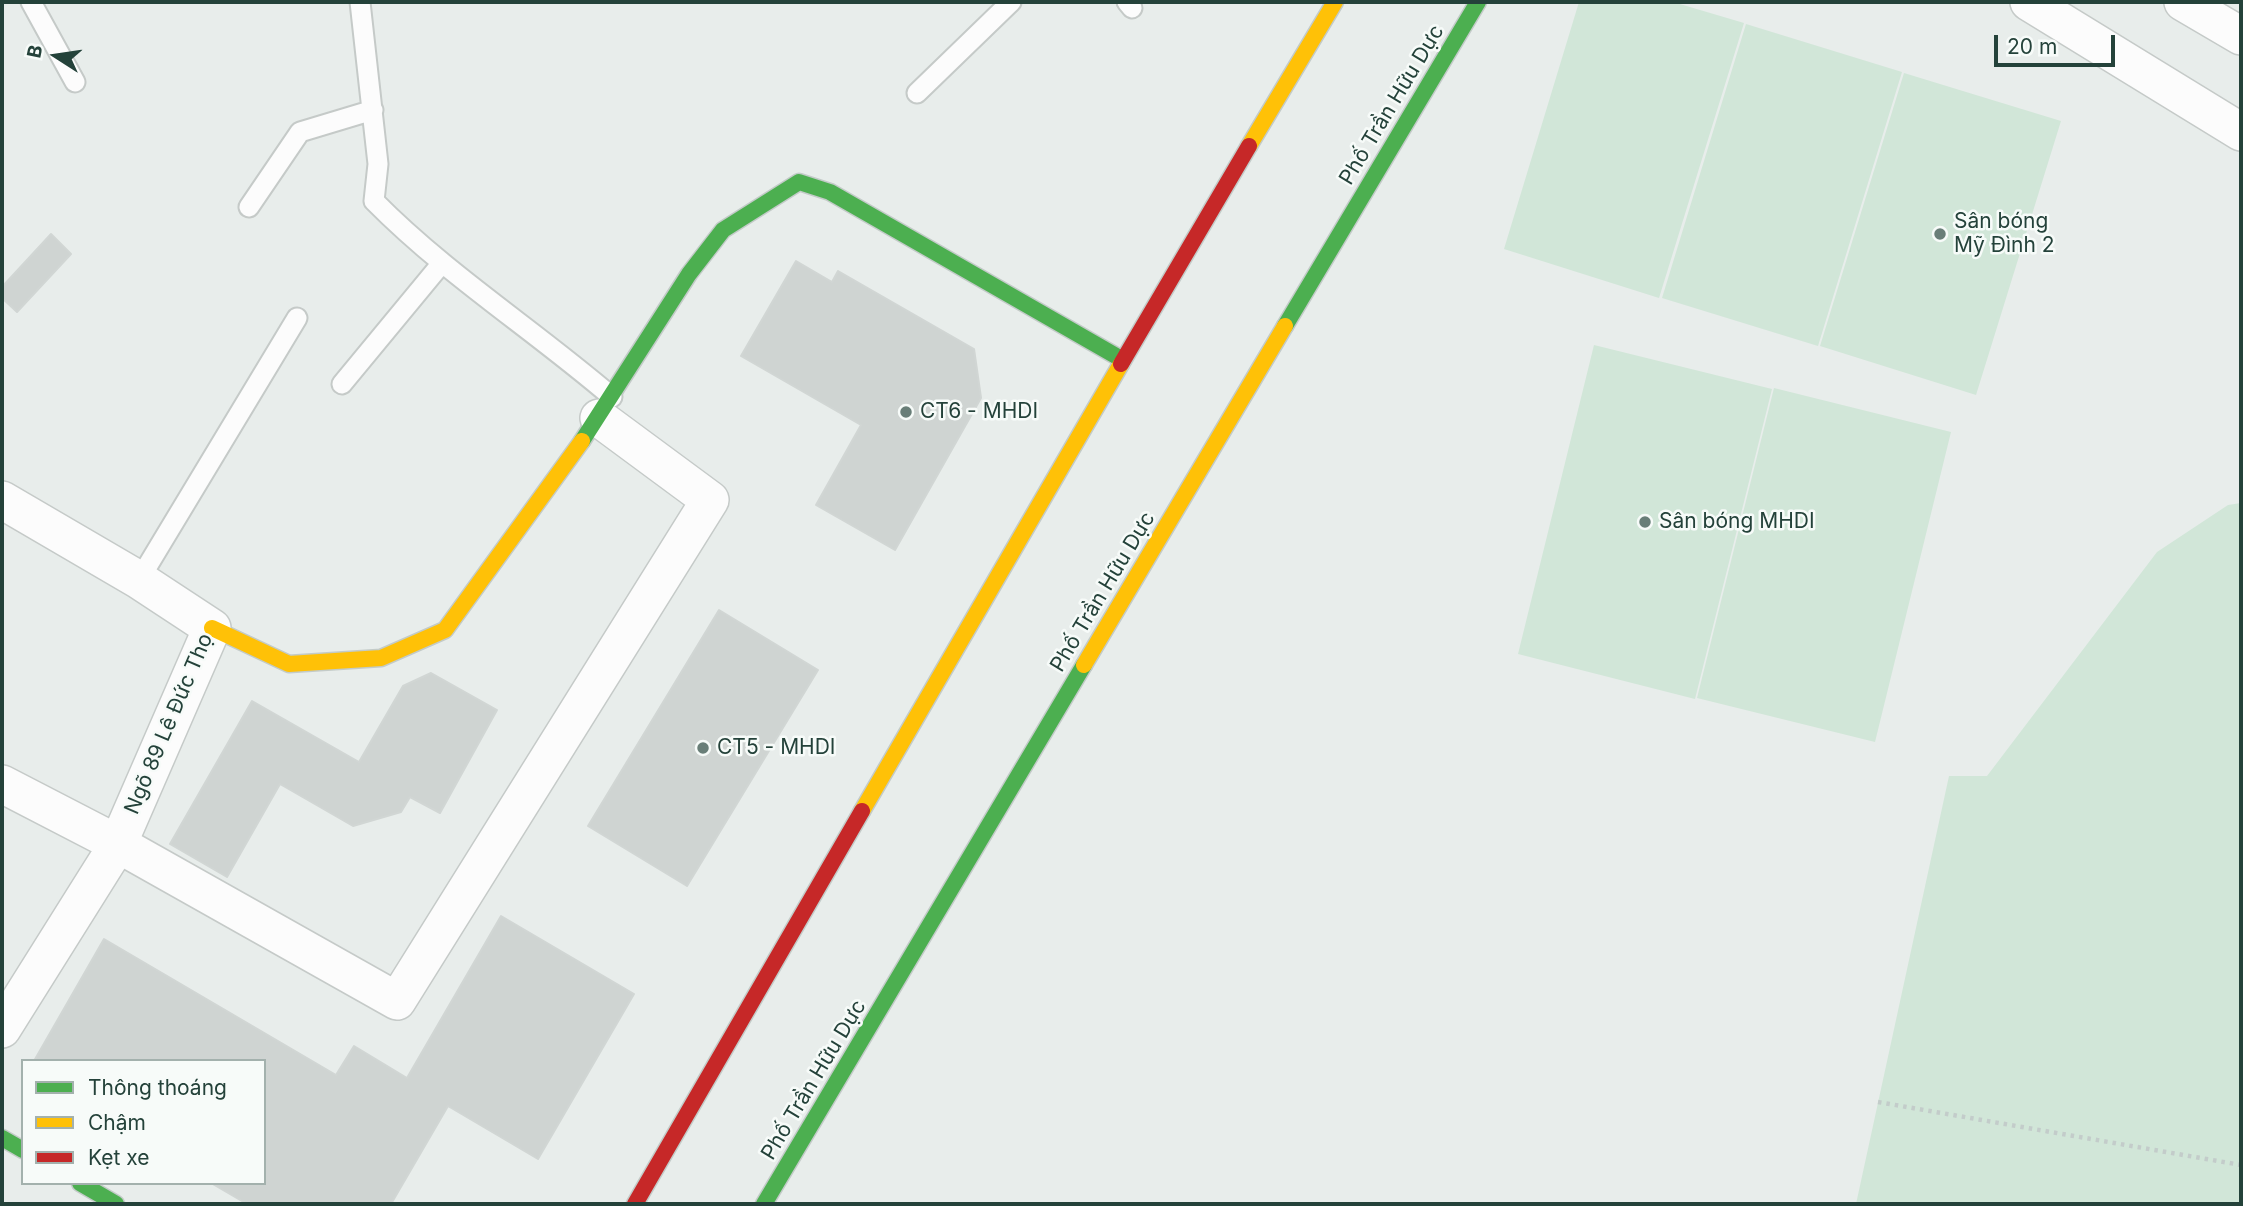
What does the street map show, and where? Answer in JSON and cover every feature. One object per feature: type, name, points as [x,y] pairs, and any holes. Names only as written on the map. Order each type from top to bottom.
[{"type":"main road","points":[[635,1204],[1123,359],[1335,2]]},
{"type":"main road","name":"Phố Trần Hữu Dực","points":[[764,1204],[1478,2]]},
{"type":"main road","points":[[212,628],[289,664],[381,658],[445,630],[605,408],[689,274],[723,230],[799,182],[830,192],[1123,359]]},
{"type":"main road","points":[[2,1138],[21,1149]]},
{"type":"main road","points":[[83,1185],[116,1204]]},
{"type":"street","points":[[2029,2],[2241,132]]},
{"type":"street","points":[[2183,2],[2241,36]]},
{"type":"street","points":[[2,784],[118,844],[397,1000],[710,500],[605,408]]},
{"type":"street","name":"Ngõ 89 Lê Đức Thọ","points":[[2,500],[139,580],[212,628],[118,844],[2,1030]]},
{"type":"lane","points":[[31,2],[75,82]]},
{"type":"lane","points":[[360,2],[378,164],[374,201],[408,235],[605,408]]},
{"type":"lane","points":[[917,93],[1011,2]]},
{"type":"lane","points":[[249,207],[300,132],[373,110]]},
{"type":"lane","points":[[342,384],[442,263]]},
{"type":"lane","points":[[139,580],[296,318]]},
{"type":"path","points":[[1878,1102],[2241,1165]]},
{"type":"green space","points":[[1579,2],[1673,2],[1744,23],[1659,298],[1504,249]]},
{"type":"green space","points":[[1746,24],[1902,72],[1818,346],[1662,298]]},
{"type":"green space","name":"Sân bóng Mỹ Đình 2","points":[[1904,73],[2061,121],[1976,395],[1820,346]]},
{"type":"green space","name":"Sân bóng MHDI","points":[[1594,345],[1772,389],[1695,699],[1518,654]]},
{"type":"green space","name":"Sân bóng MHDI","points":[[1774,388],[1951,432],[1875,742],[1697,698]]},
{"type":"green space","points":[[2241,503],[2241,1204],[1856,1204],[1949,776],[1987,776],[2157,552],[2228,505]]},
{"type":"building","points":[[51,234],[71,254],[17,312],[2,298],[2,287]]},
{"type":"building","name":"CT6 - MHDI","points":[[796,261],[832,282],[838,271],[974,349],[981,398],[895,550],[816,505],[861,425],[741,356]]},
{"type":"building","name":"CT5 - MHDI","points":[[719,610],[818,670],[687,886],[588,826]]},
{"type":"building","points":[[431,673],[497,710],[440,813],[410,797],[401,812],[353,826],[280,784],[227,877],[170,844],[252,701],[359,762],[403,686]]},
{"type":"building","points":[[501,916],[634,994],[538,1159],[448,1106],[391,1204],[247,1204],[214,1185],[266,1185],[266,1059],[35,1059],[104,939],[336,1075],[354,1046],[407,1078]]},
{"type":"traffic: fast","points":[[1285,326],[1478,2]]},
{"type":"traffic: fast","points":[[582,441],[689,274],[723,230],[799,182],[830,192],[1123,360]]},
{"type":"traffic: fast","points":[[764,1204],[1084,665]]},
{"type":"traffic: fast","points":[[2,1138],[21,1149]]},
{"type":"traffic: fast","points":[[83,1185],[116,1204]]},
{"type":"traffic: slow","points":[[1249,146],[1335,2]]},
{"type":"traffic: slow","points":[[1084,665],[1285,326]]},
{"type":"traffic: slow","points":[[862,811],[1121,364]]},
{"type":"traffic: slow","points":[[212,628],[289,664],[381,658],[445,630],[582,441]]},
{"type":"traffic: jam","points":[[1121,364],[1249,146]]},
{"type":"traffic: jam","points":[[635,1204],[862,811]]},
{"type":"place","name":"Sân bóng Mỹ Đình 2","points":[[1940,234]]},
{"type":"place","name":"CT6 - MHDI","points":[[906,412]]},
{"type":"place","name":"Sân bóng MHDI","points":[[1645,522]]},
{"type":"place","name":"CT5 - MHDI","points":[[703,748]]}]
